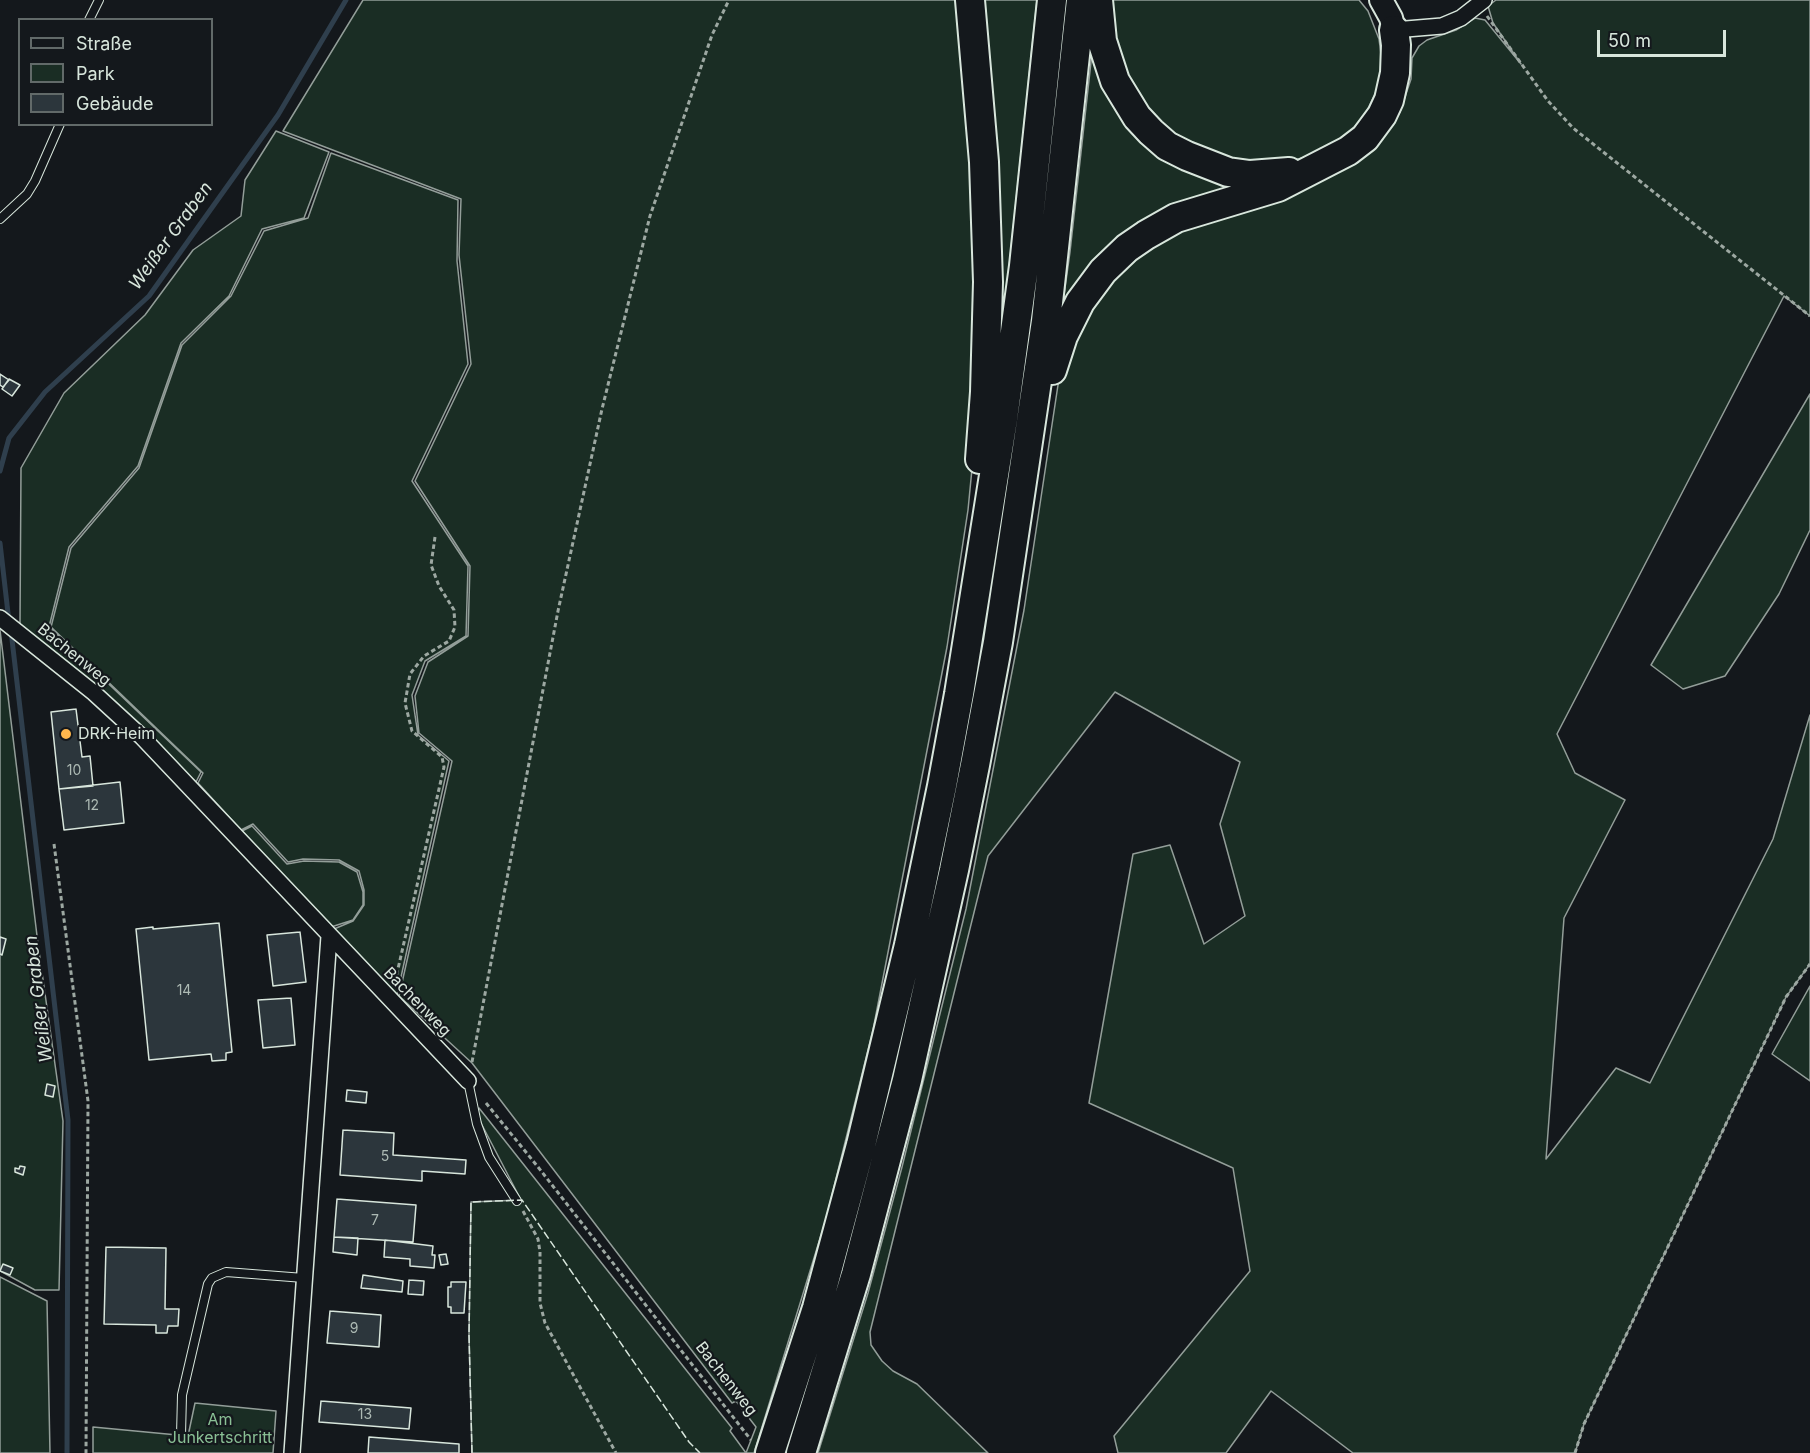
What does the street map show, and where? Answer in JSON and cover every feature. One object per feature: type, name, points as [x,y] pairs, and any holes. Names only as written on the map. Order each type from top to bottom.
[{"type":"highway","points":[[970,0],[984,162],[988,282],[985,392],[980,464],[986,533]]},
{"type":"highway","points":[[763,1449],[817,1308],[855,1168],[889,1031],[942,786],[986,533],[1024,266],[1052,0]]},
{"type":"highway","points":[[801,1453],[856,1274],[907,1080],[956,858],[996,653],[1052,276],[1081,0]]},
{"type":"highway","points":[[1098,0],[1102,40],[1115,81],[1137,117],[1167,146],[1205,165],[1228,172],[1250,175],[1309,170]]},
{"type":"highway","points":[[1033,414],[1055,364],[1063,336],[1080,302],[1103,271],[1127,248],[1176,218],[1278,187],[1348,151],[1365,138],[1382,115],[1389,100],[1395,72],[1394,30]]},
{"type":"main road","points":[[1381,0],[1391,18],[1394,30]]},
{"type":"street","points":[[1394,30],[1442,26],[1461,18],[1479,2]]},
{"type":"street","name":"Bachenweg","points":[[0,618],[94,693],[142,737],[468,1081]]},
{"type":"street","points":[[292,1453],[329,936]]},
{"type":"lane","points":[[90,18],[99,0]]},
{"type":"lane","points":[[0,219],[27,194],[59,126]]},
{"type":"lane","points":[[468,1081],[477,1124],[489,1157],[517,1200]]},
{"type":"lane","points":[[181,1435],[183,1395],[208,1284],[212,1278],[226,1272],[304,1278]]},
{"type":"path","points":[[468,1081],[558,611],[602,409],[650,216],[712,35],[729,0]]},
{"type":"path","points":[[1479,2],[1548,101],[1573,128],[1810,316]]},
{"type":"path","points":[[389,998],[398,974],[444,767],[442,757],[412,731],[405,704],[410,675],[424,656],[449,641],[455,627],[454,610],[439,586],[431,565],[435,537]]},
{"type":"path","points":[[54,844],[88,1101],[86,1453]]},
{"type":"path","points":[[1575,1453],[1584,1424],[1786,997],[1810,964]]},
{"type":"path","name":"Bachenweg","points":[[468,1081],[728,1410],[763,1449]]},
{"type":"path","points":[[517,1200],[538,1239],[540,1303],[544,1323],[616,1453]]},
{"type":"green space","points":[[363,0],[964,0],[972,92],[977,417],[968,510],[947,647],[873,1030],[826,1219],[754,1453],[746,1453],[756,1427],[736,1401],[732,1403],[472,1063],[399,996],[452,761],[419,733],[415,696],[428,662],[468,636],[470,566],[415,481],[471,364],[459,255],[461,199],[283,131]]},
{"type":"green space","points":[[978,0],[1037,0],[1009,268],[995,373]]},
{"type":"green space","points":[[1105,0],[1359,0],[1368,11],[1379,39],[1382,62],[1379,85],[1366,113],[1341,141],[1302,158],[1277,165],[1254,166],[1183,146],[1126,86]]},
{"type":"green space","points":[[1496,0],[1810,0],[1810,316],[1784,296],[1557,734],[1575,773],[1625,800],[1564,918],[1546,1159],[1616,1068],[1650,1083],[1773,839],[1810,715],[1810,964],[1786,997],[1584,1424],[1575,1453],[1353,1453],[1271,1391],[1226,1453],[1118,1453],[1114,1436],[1250,1271],[1233,1168],[1089,1103],[1133,854],[1170,845],[1204,944],[1245,916],[1220,824],[1240,762],[1115,692],[988,856],[870,1332],[871,1345],[882,1361],[893,1371],[917,1384],[988,1453],[818,1453],[868,1293],[966,909],[1024,610],[1061,368],[1080,317],[1146,242],[1318,181],[1355,164],[1384,137],[1400,112],[1411,79],[1412,58],[1419,46],[1427,40],[1456,30],[1475,18],[1485,20],[1521,64],[1493,23],[1488,6]]},
{"type":"green space","points":[[1094,35],[1123,111],[1251,183],[1201,203],[1061,317],[1070,252]]},
{"type":"green space","points":[[276,131],[329,152],[304,218],[262,229],[229,296],[181,343],[138,466],[69,547],[49,627],[201,772],[196,782],[20,624],[21,468],[64,393],[145,315],[193,250],[241,216],[245,180]]},
{"type":"green space","points":[[331,153],[458,200],[457,261],[468,364],[412,481],[468,566],[466,636],[425,661],[412,695],[418,735],[449,761],[397,995],[334,929],[353,921],[364,905],[364,890],[359,871],[339,860],[303,859],[288,862],[253,824],[241,830],[198,783],[203,773],[51,627],[71,548],[139,468],[182,345],[231,296],[264,231],[308,218]]},
{"type":"green space","points":[[1810,394],[1810,530],[1779,594],[1725,676],[1683,689],[1651,665]]},
{"type":"green space","points":[[0,630],[38,944],[63,1121],[59,1290],[35,1290],[0,1271]]},
{"type":"green space","points":[[252,826],[287,864],[304,861],[339,862],[357,872],[363,892],[363,905],[353,920],[331,927],[242,831]]},
{"type":"green space","points":[[1810,986],[1810,1081],[1772,1054]]},
{"type":"green space","points":[[479,1108],[732,1428],[730,1431],[746,1453],[472,1453],[469,1335],[471,1202],[521,1200],[482,1125],[478,1115]]},
{"type":"green space","points":[[0,1277],[47,1301],[50,1453],[0,1453]]},
{"type":"green space","name":"Am Junkertschritt","points":[[195,1403],[276,1411],[273,1453],[93,1453],[93,1427],[188,1436]]},
{"type":"building","points":[[0,374],[9,380],[3,387],[0,385]]},
{"type":"building","points":[[9,379],[20,385],[12,396],[2,389]]},
{"type":"building","name":"DRK-Heim","points":[[76,709],[82,757],[90,756],[93,786],[59,789],[51,712]]},
{"type":"building","points":[[120,782],[124,823],[64,830],[59,789]]},
{"type":"building","points":[[219,923],[232,1052],[226,1053],[226,1060],[212,1061],[211,1054],[149,1060],[136,929]]},
{"type":"building","points":[[300,932],[306,982],[273,986],[267,935]]},
{"type":"building","points":[[0,937],[6,939],[2,955],[0,954]]},
{"type":"building","points":[[291,998],[295,1045],[263,1048],[258,1000]]},
{"type":"building","points":[[47,1084],[55,1086],[53,1097],[45,1095]]},
{"type":"building","points":[[347,1090],[367,1092],[366,1103],[346,1101]]},
{"type":"building","points":[[343,1130],[394,1133],[393,1155],[466,1160],[465,1174],[422,1171],[422,1181],[340,1175]]},
{"type":"building","points":[[20,1166],[25,1167],[23,1175],[15,1172],[15,1168],[19,1169]]},
{"type":"building","points":[[337,1199],[416,1205],[413,1242],[334,1237]]},
{"type":"building","points":[[334,1237],[358,1238],[357,1255],[333,1252]]},
{"type":"building","points":[[385,1240],[433,1246],[434,1268],[410,1266],[410,1259],[384,1257]]},
{"type":"building","points":[[106,1247],[166,1248],[165,1309],[179,1309],[178,1326],[168,1326],[167,1333],[156,1333],[156,1325],[104,1324]]},
{"type":"building","points":[[446,1254],[448,1264],[441,1265],[439,1255]]},
{"type":"building","points":[[3,1264],[13,1268],[10,1275],[0,1271]]},
{"type":"building","points":[[363,1275],[403,1281],[402,1292],[361,1288]]},
{"type":"building","points":[[409,1280],[424,1281],[423,1295],[408,1294]]},
{"type":"building","points":[[451,1282],[466,1282],[464,1313],[451,1313],[451,1307],[448,1307],[448,1287],[451,1287]]},
{"type":"building","points":[[330,1311],[381,1315],[379,1347],[327,1343]]},
{"type":"building","points":[[321,1401],[411,1408],[409,1429],[319,1422]]},
{"type":"building","points":[[369,1437],[459,1444],[459,1453],[368,1453]]},
{"type":"waterway","name":"Weißer Graben","points":[[0,471],[9,438],[45,392],[149,296],[278,115],[346,0]]},
{"type":"waterway","name":"Weißer Graben","points":[[0,543],[9,622]]},
{"type":"waterway","name":"Weißer Graben","points":[[11,631],[68,1120],[67,1453]]},
{"type":"fence","points":[[472,1453],[469,1335],[471,1202],[522,1200],[689,1442],[700,1453]]},
{"type":"place","name":"DRK-Heim","points":[[66,734]]}]
